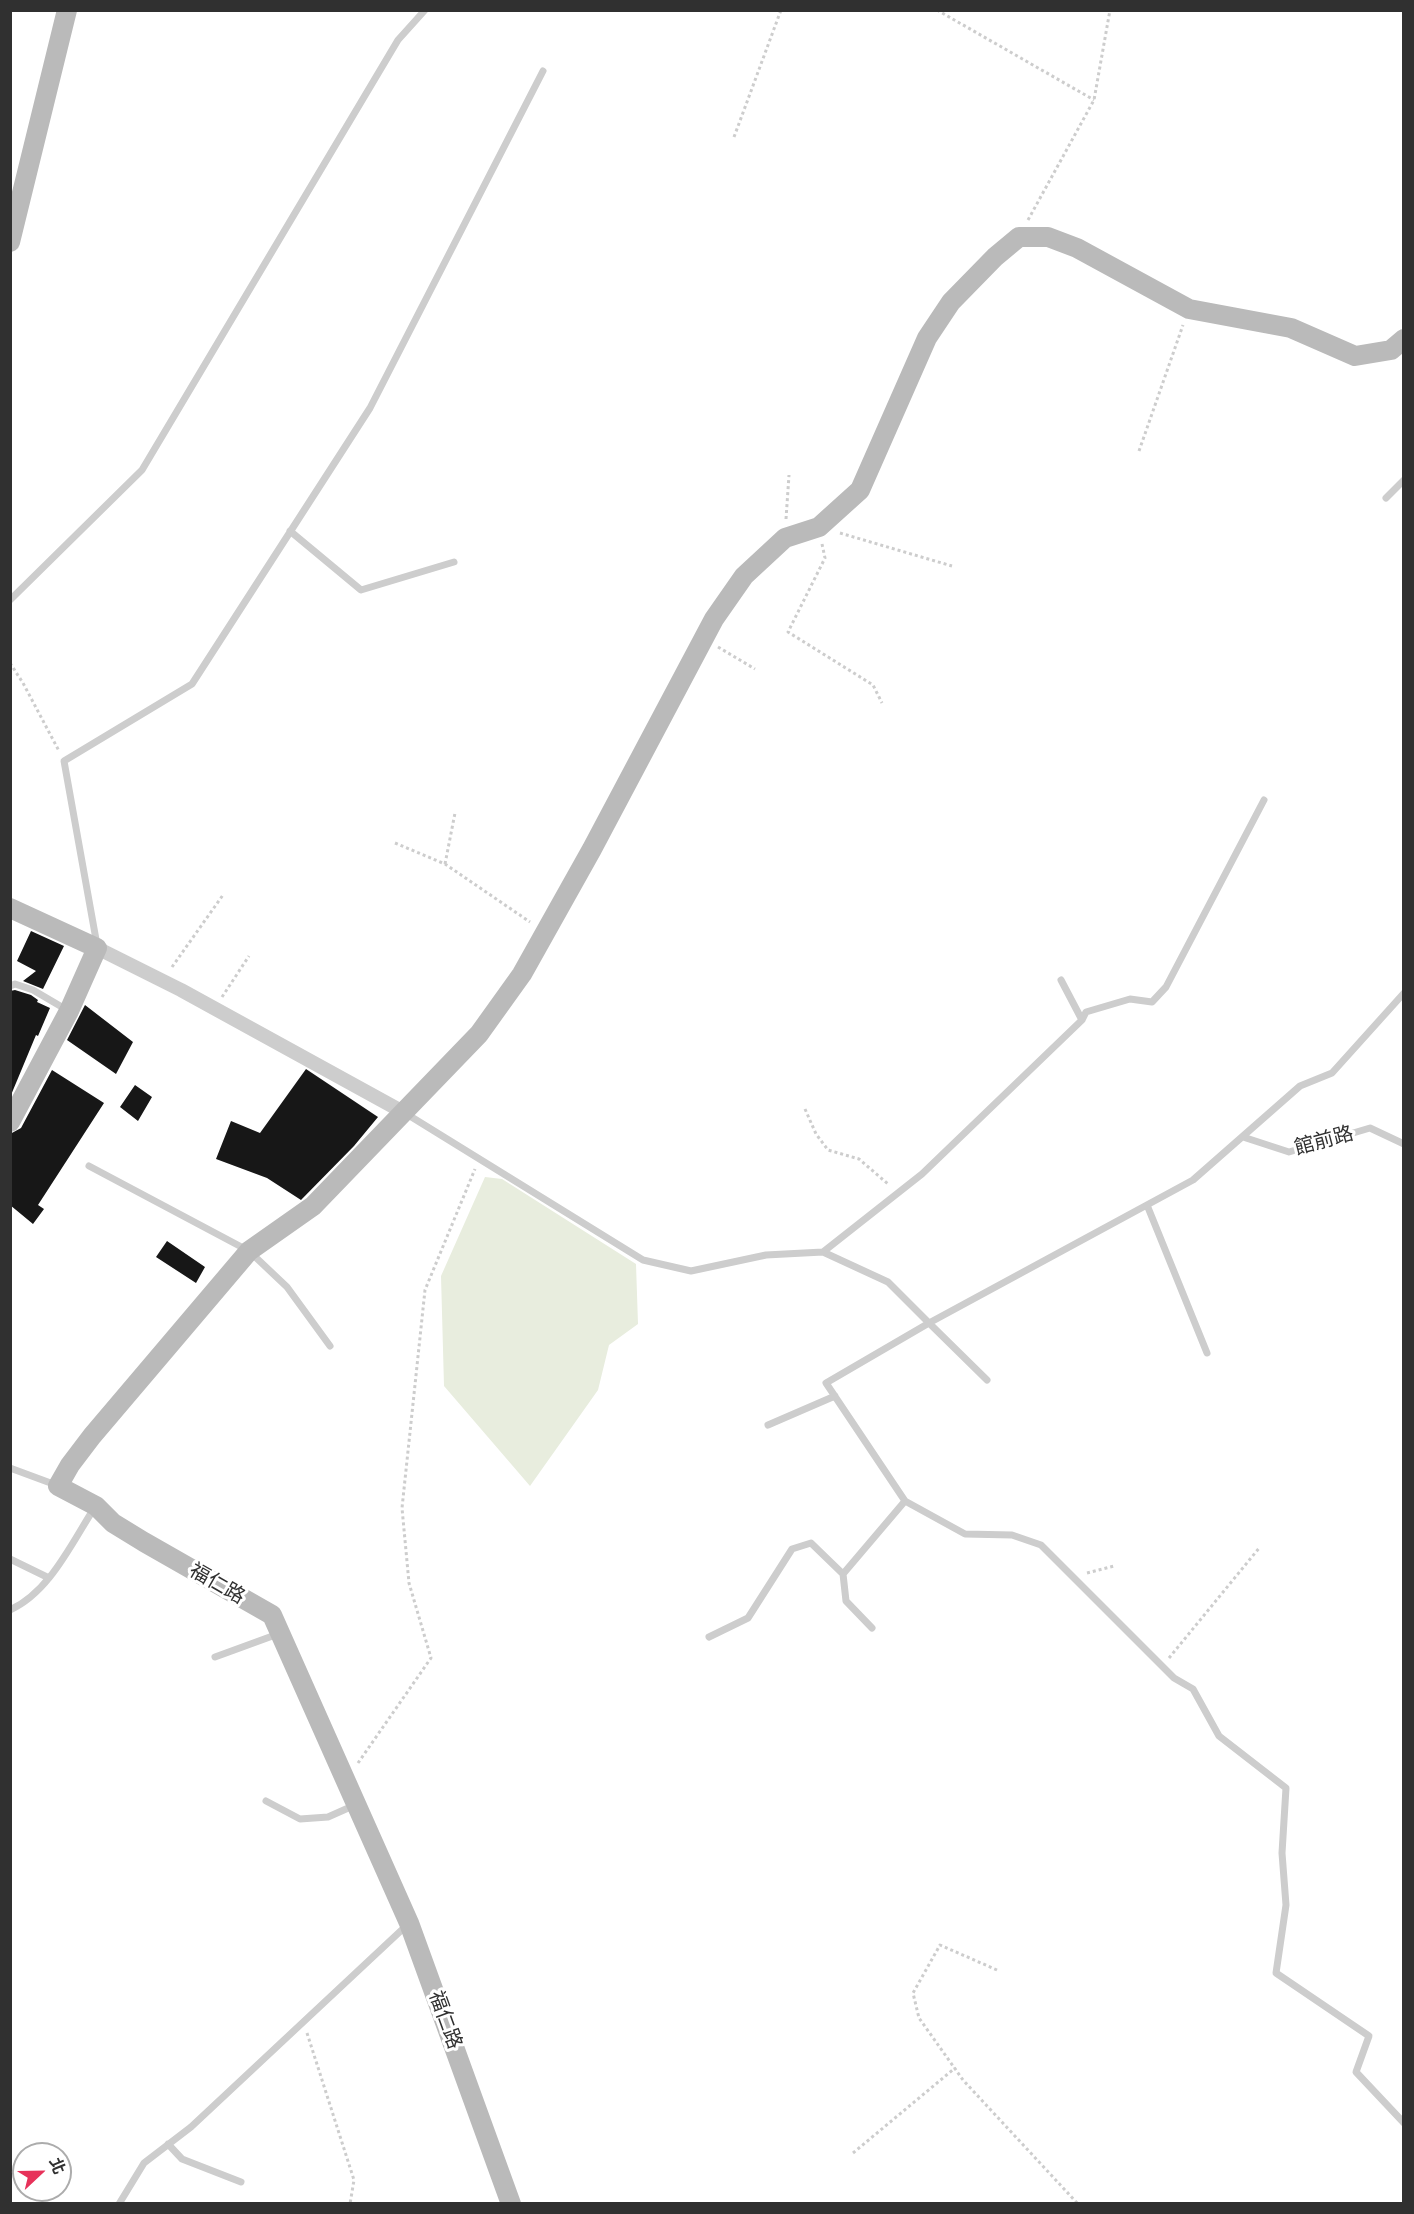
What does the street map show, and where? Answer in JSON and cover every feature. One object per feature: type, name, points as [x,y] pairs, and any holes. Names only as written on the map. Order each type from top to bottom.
[{"type":"street","points":[[10,242],[68,10]]},
{"type":"street","points":[[58,1486],[70,1465],[92,1436],[249,1251],[313,1206],[479,1034],[522,974],[714,619],[744,576],[785,538],[819,527],[860,490],[927,338],[951,302],[994,256],[1019,237],[1048,237],[1077,249],[1189,309],[1291,328],[1355,356],[1397,347]]},
{"type":"street","points":[[10,908],[163,981],[402,1112]]},
{"type":"street","points":[[10,1122],[69,1011],[97,948]]},
{"type":"street","name":"福仁路","points":[[58,1486],[96,1506],[112,1523],[272,1615],[410,1923],[511,2204]]},
{"type":"lane","points":[[10,600],[142,470],[398,40],[425,10]]},
{"type":"lane","points":[[97,948],[64,762],[192,684],[370,408],[543,71]]},
{"type":"lane","points":[[1386,498],[1404,480]]},
{"type":"lane","points":[[290,531],[361,590],[454,562]]},
{"type":"lane","points":[[823,1252],[922,1174],[1082,1020],[1086,1012],[1130,999],[1152,1002],[1166,987],[1264,800]]},
{"type":"lane","points":[[1061,980],[1082,1020]]},
{"type":"lane","points":[[10,986],[15,984],[33,990],[69,1011]]},
{"type":"lane","points":[[1404,993],[1332,1073],[1300,1086],[1193,1180],[929,1323],[826,1383],[904,1501],[965,1534],[1012,1535],[1041,1545],[1174,1678],[1193,1689],[1219,1736],[1286,1788],[1282,1853],[1286,1905],[1276,1973],[1369,2036],[1356,2072],[1404,2123]]},
{"type":"lane","points":[[402,1112],[644,1260],[691,1271],[766,1255],[823,1252],[888,1282],[987,1380]]},
{"type":"lane","name":"館前路","points":[[1243,1137],[1289,1152],[1370,1128],[1404,1144]]},
{"type":"lane","points":[[89,1166],[249,1251],[287,1287],[330,1347]]},
{"type":"lane","points":[[1147,1205],[1207,1353]]},
{"type":"lane","points":[[768,1425],[835,1396]]},
{"type":"lane","points":[[10,1467],[58,1486]]},
{"type":"lane","points":[[843,1574],[904,1501]]},
{"type":"lane","points":[[10,1610],[22,1605],[49,1578],[96,1506]]},
{"type":"lane","points":[[709,1637],[748,1618],[792,1549],[811,1544],[843,1574],[846,1600],[872,1628]]},
{"type":"lane","points":[[10,1559],[49,1578]]},
{"type":"lane","points":[[215,1657],[280,1633]]},
{"type":"lane","points":[[266,1801],[300,1819],[328,1817],[356,1804]]},
{"type":"lane","points":[[119,2204],[144,2163],[191,2127],[410,1923]]},
{"type":"lane","points":[[168,2144],[182,2159],[241,2182]]},
{"type":"path","points":[[734,137],[781,10]]},
{"type":"path","points":[[937,10],[1094,100]]},
{"type":"path","points":[[1019,237],[1094,100],[1110,10]]},
{"type":"path","points":[[1139,451],[1189,309]]},
{"type":"path","points":[[785,538],[789,476]]},
{"type":"path","points":[[882,703],[873,685],[788,632],[825,558],[819,527],[952,566]]},
{"type":"path","points":[[704,639],[755,669]]},
{"type":"path","points":[[10,663],[23,683],[64,762]]},
{"type":"path","points":[[445,864],[455,813]]},
{"type":"path","points":[[395,843],[445,864],[545,932]]},
{"type":"path","points":[[163,981],[223,895]]},
{"type":"path","points":[[214,1008],[249,956]]},
{"type":"path","points":[[805,1109],[816,1134],[828,1150],[859,1159],[883,1178],[896,1195]]},
{"type":"path","points":[[346,1781],[431,1658],[409,1582],[402,1508],[425,1290],[480,1159]]},
{"type":"path","points":[[1162,1666],[1260,1547]]},
{"type":"path","points":[[1074,1577],[1114,1566]]},
{"type":"path","points":[[997,1970],[940,1945],[913,1993],[919,2018],[963,2080],[1078,2204]]},
{"type":"path","points":[[304,2022],[354,2180],[350,2204]]},
{"type":"path","points":[[853,2153],[955,2068]]},
{"type":"shaded area","points":[[485,1177],[502,1179],[636,1264],[638,1324],[609,1345],[598,1390],[530,1486],[444,1386],[441,1276]]},
{"type":"building","points":[[31,931],[64,946],[43,989],[23,981],[36,971],[17,961]]},
{"type":"building","points":[[15,990],[31,995],[38,1000],[37,1002],[50,1008],[11,1095],[10,991]]},
{"type":"building","points":[[85,1005],[133,1042],[116,1074],[67,1040]]},
{"type":"building","points":[[306,1069],[378,1117],[354,1146],[301,1200],[267,1178],[216,1159],[231,1121],[260,1133]]},
{"type":"building","points":[[52,1070],[104,1103],[38,1205],[44,1209],[33,1224],[10,1205],[10,1134],[21,1128]]},
{"type":"building","points":[[135,1085],[152,1097],[138,1121],[120,1107]]},
{"type":"building","points":[[167,1241],[205,1267],[196,1283],[156,1257]]}]
